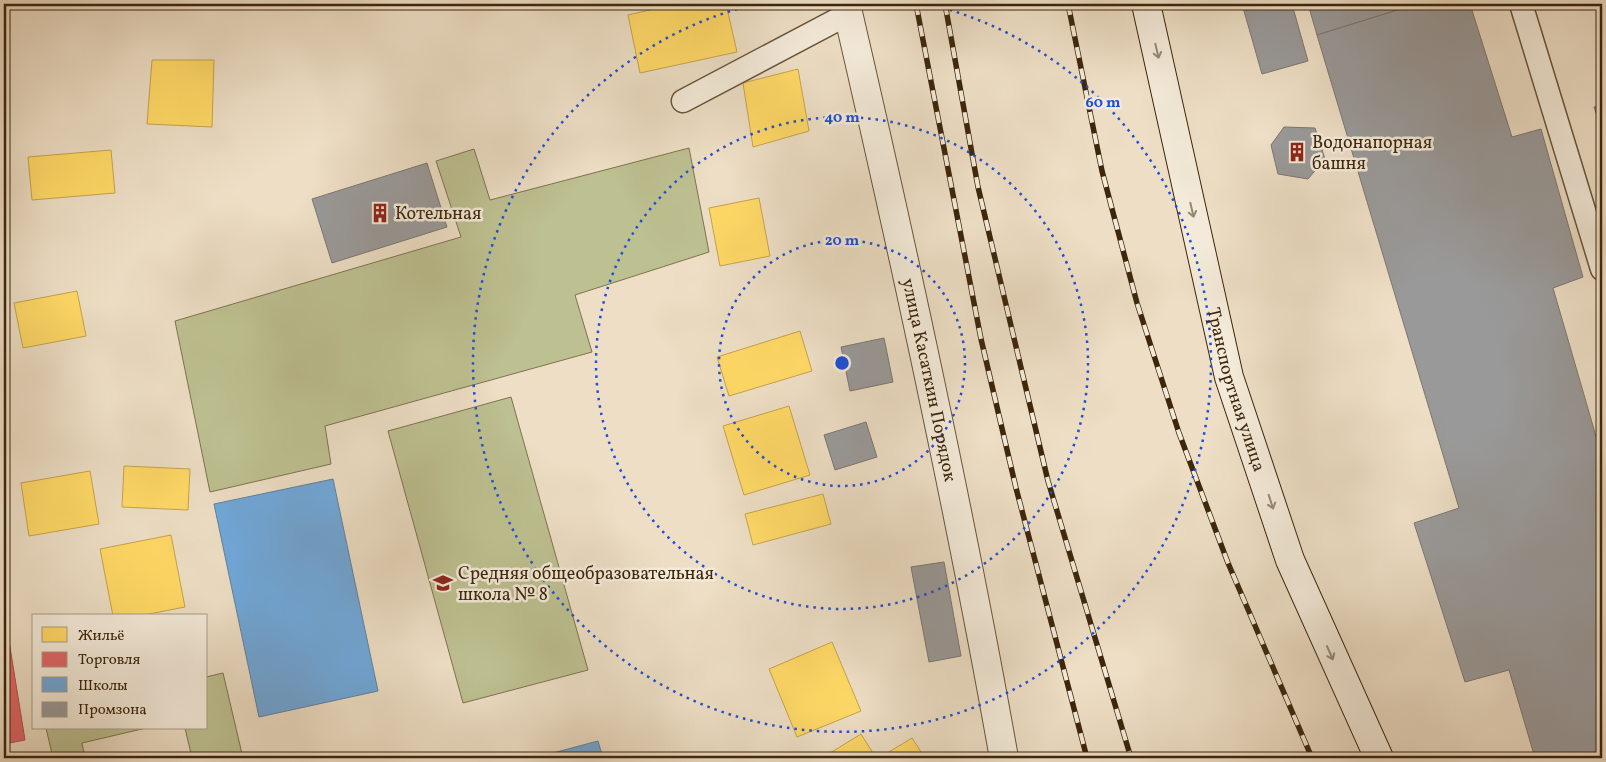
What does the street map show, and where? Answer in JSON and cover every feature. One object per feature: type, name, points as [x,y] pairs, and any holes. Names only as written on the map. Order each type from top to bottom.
[{"type":"main road","name":"Транспортная улица","points":[[1146,4],[1229,377],[1290,560],[1379,758]]},
{"type":"main road","name":"улица Касаткин Порядок","points":[[847,9],[912,294],[987,663],[1004,758]]},
{"type":"lane","points":[[1521,4],[1602,269]]},
{"type":"lane","points":[[683,101],[847,9]]},
{"type":"green space","points":[[689,148],[709,252],[575,295],[592,352],[325,426],[331,464],[210,492],[175,321],[461,237],[436,161],[474,149],[490,200]]},
{"type":"green space","points":[[511,397],[588,670],[463,703],[388,431]]},
{"type":"green space","points":[[223,673],[243,758],[192,758],[185,730],[208,730],[208,677]]},
{"type":"green space","points":[[46,730],[137,730],[82,743],[85,758],[53,758]]},
{"type":"building: Жильё","points":[[676,4],[726,4],[737,52],[640,73],[628,15]]},
{"type":"building: Жильё","points":[[152,60],[214,60],[212,127],[147,124]]},
{"type":"building: Жильё","points":[[798,69],[809,131],[753,147],[743,83]]},
{"type":"building: Жильё","points":[[111,150],[115,193],[32,200],[28,157]]},
{"type":"building: Жильё","points":[[759,198],[770,256],[720,266],[709,208]]},
{"type":"building: Жильё","points":[[77,291],[86,336],[23,348],[14,303]]},
{"type":"building: Жильё","points":[[800,331],[812,371],[729,396],[717,357]]},
{"type":"building: Жильё","points":[[789,406],[810,475],[744,495],[723,426]]},
{"type":"building: Жильё","points":[[124,466],[190,469],[188,510],[122,507]]},
{"type":"building: Жильё","points":[[90,471],[99,524],[29,536],[21,483]]},
{"type":"building: Жильё","points":[[823,494],[831,524],[753,545],[745,514]]},
{"type":"building: Жильё","points":[[171,535],[185,607],[149,614],[113,614],[100,549]]},
{"type":"building: Жильё","points":[[832,642],[861,711],[797,737],[769,669]]},
{"type":"building: Жильё","points":[[861,734],[876,758],[822,758]]},
{"type":"building: Жильё","points":[[912,738],[925,758],[879,758]]},
{"type":"building: Торговля","points":[[9,641],[25,740],[4,744],[4,642]]},
{"type":"building: Школы","points":[[333,479],[378,691],[259,717],[214,504]]},
{"type":"building: Школы","points":[[598,741],[603,758],[534,758]]},
{"type":"building: Промзона","points":[[1242,4],[1292,4],[1308,61],[1262,74]]},
{"type":"building: Промзона","points":[[1308,4],[1417,4],[1317,35]]},
{"type":"building: Промзона","points":[[1417,4],[1470,4],[1512,137],[1541,129],[1583,277],[1553,288],[1602,457],[1602,758],[1535,758],[1509,670],[1465,682],[1414,523],[1459,508],[1317,35]]},
{"type":"building: Промзона","points":[[1602,104],[1602,131],[1594,107]]},
{"type":"building: Промзона","name":"Водонапорная башня","points":[[1284,127],[1315,128],[1325,159],[1308,179],[1278,174],[1271,145]]},
{"type":"building: Промзона","name":"Котельная","points":[[427,163],[447,227],[332,263],[312,199]]},
{"type":"building: Промзона","points":[[884,338],[893,382],[850,391],[841,347]]},
{"type":"building: Промзона","points":[[866,422],[877,457],[835,470],[824,435]]},
{"type":"building: Промзона","points":[[944,562],[961,656],[929,662],[911,567]]},
{"type":"railway","points":[[916,4],[981,339],[1016,488],[1087,758]]},
{"type":"railway","points":[[945,4],[978,187],[1048,481],[1131,758]]},
{"type":"railway","points":[[1068,4],[1102,171],[1137,303],[1179,433],[1228,563],[1312,758]]},
{"type":"place","name":"Водонапорная башня","points":[[1297,152]]},
{"type":"place","name":"Котельная","points":[[380,213]]},
{"type":"place","name":"Средняя общеобразовательная школа № 8","points":[[443,583]]}]
